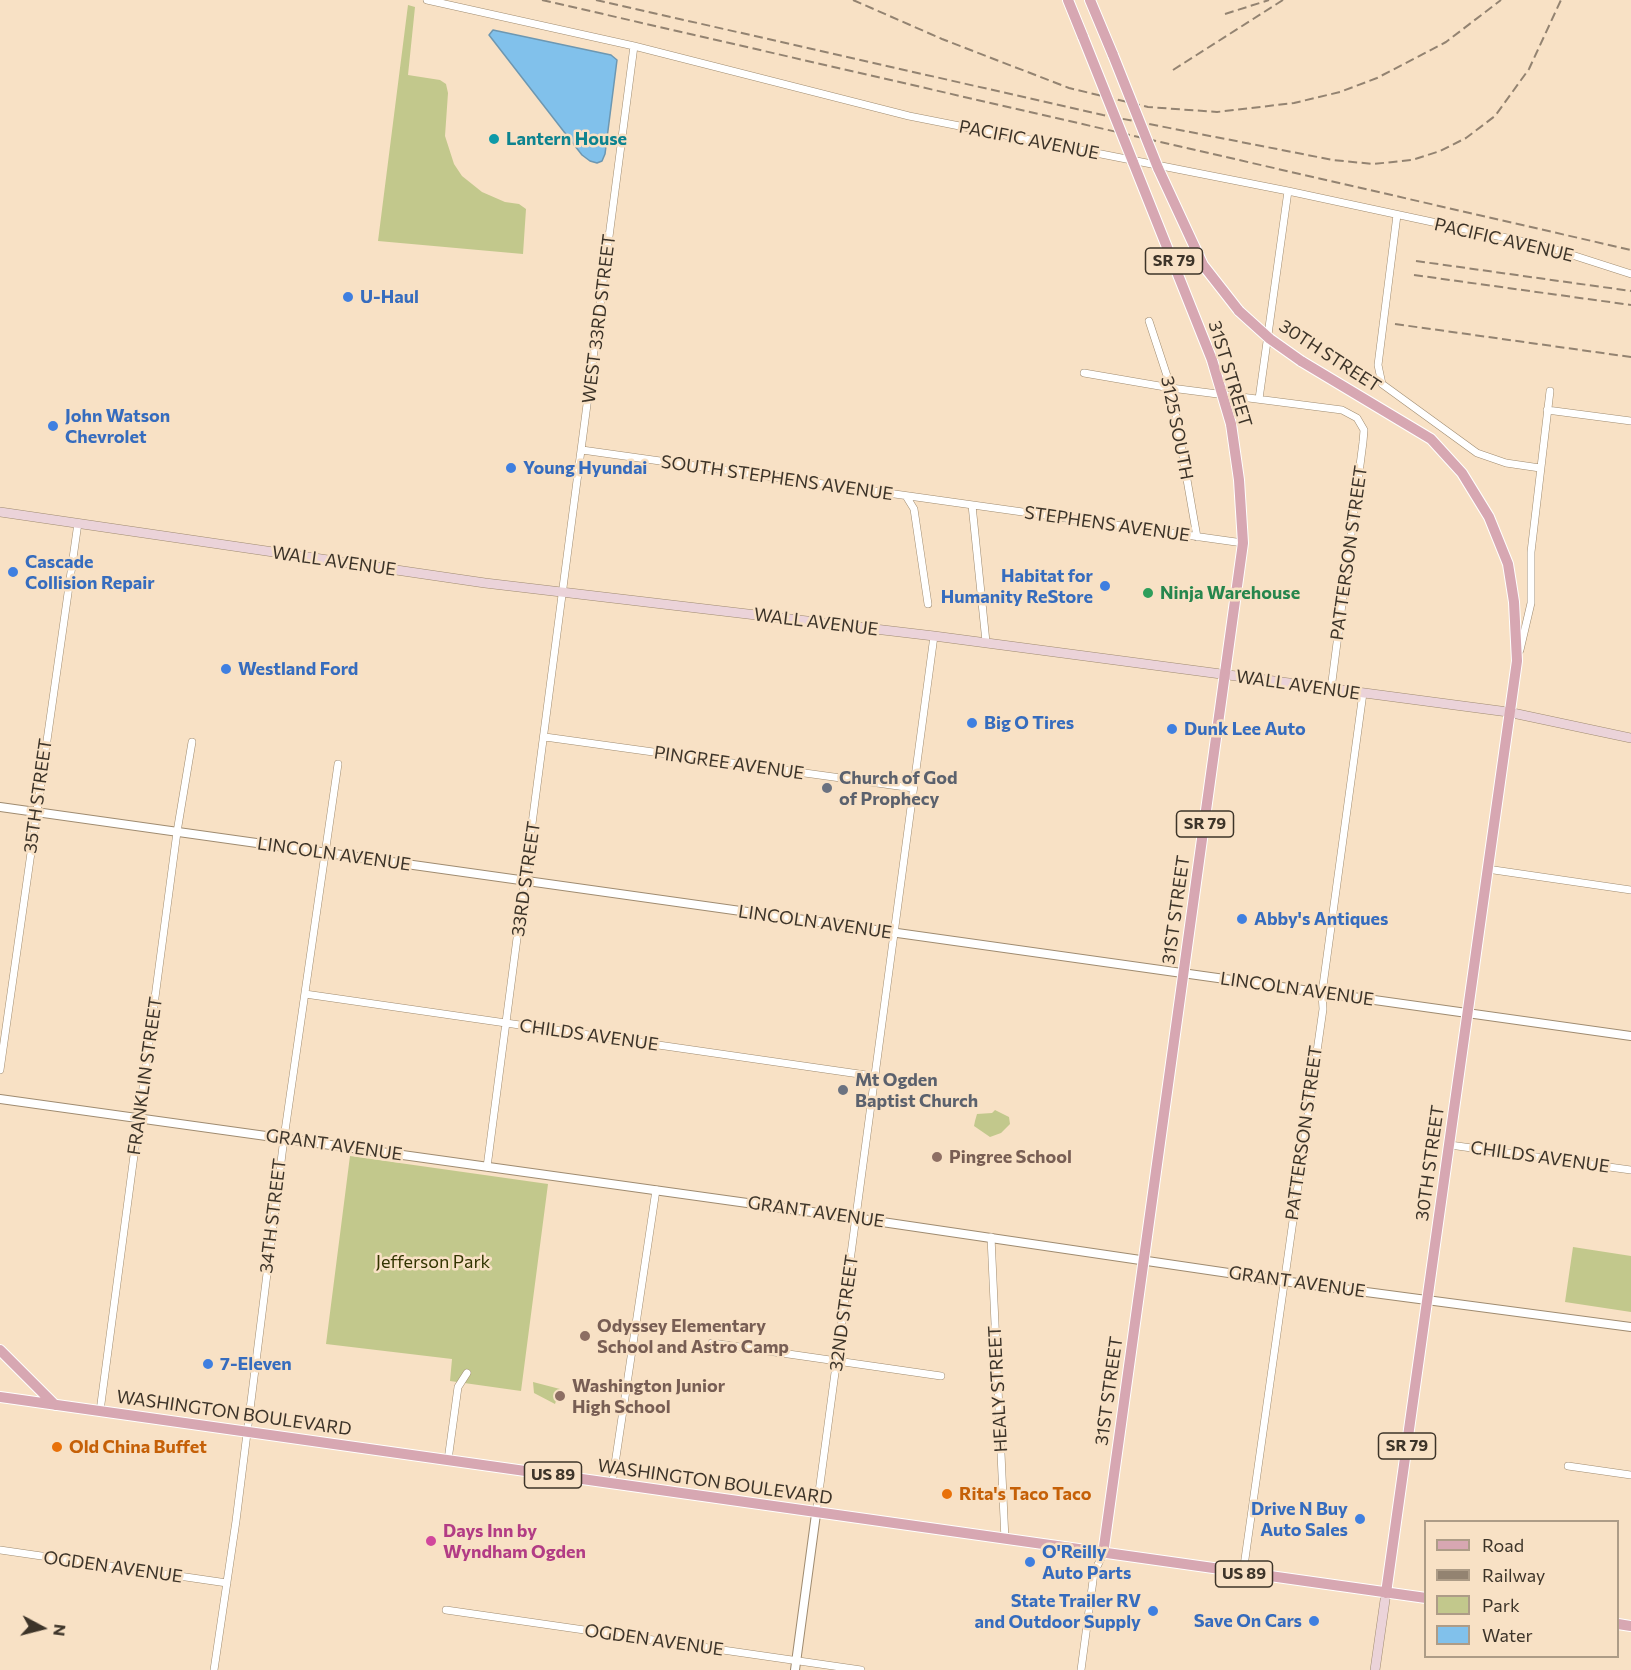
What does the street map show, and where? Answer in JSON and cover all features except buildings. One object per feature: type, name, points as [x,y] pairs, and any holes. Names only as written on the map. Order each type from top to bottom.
[{"type":"main road","name":"31ST STREET","points":[[1068,0],[1212,360],[1231,424],[1239,480],[1243,543],[1103,1554]]},
{"type":"main road","name":"30TH STREET","points":[[1090,0],[1158,168],[1203,265],[1239,311],[1270,339],[1301,361],[1431,440],[1462,473],[1490,517],[1508,564],[1514,602],[1517,661],[1508,712],[1450,1145],[1375,1670]]},
{"type":"main road","name":"WALL AVENUE","points":[[0,512],[563,592],[986,642],[1508,712],[1631,738]]},
{"type":"main road","points":[[0,1350],[56,1406]]},
{"type":"main road","name":"WASHINGTON BOULEVARD","points":[[0,1397],[1424,1599]]},
{"type":"street","name":"PACIFIC AVENUE","points":[[427,0],[634,46],[909,116],[1288,191],[1544,246],[1631,274]]},
{"type":"street","name":"WEST 33RD STREET","points":[[563,592],[634,46]]},
{"type":"street","name":"31ST STREET","points":[[1259,399],[1288,191]]},
{"type":"street","points":[[1397,215],[1378,364],[1382,384],[1477,453],[1506,463],[1540,468]]},
{"type":"street","name":"3125 SOUTH","points":[[1149,321],[1172,388],[1197,537]]},
{"type":"street","points":[[1084,373],[1172,388],[1259,399]]},
{"type":"street","name":"30TH STREET","points":[[1517,661],[1531,603],[1532,552],[1550,391]]},
{"type":"street","name":"PATTERSON STREET","points":[[1259,399],[1342,410],[1357,418],[1364,430],[1331,689]]},
{"type":"street","points":[[1547,410],[1631,421]]},
{"type":"street","name":"SOUTH STEPHENS AVENUE","points":[[582,450],[972,505]]},
{"type":"street","points":[[906,496],[914,509],[928,604]]},
{"type":"street","points":[[972,505],[986,642]]},
{"type":"street","name":"STEPHENS AVENUE","points":[[972,505],[1243,543]]},
{"type":"street","name":"35TH STREET","points":[[0,1070],[78,523]]},
{"type":"street","name":"33RD STREET","points":[[487,1167],[563,592]]},
{"type":"street","name":"32ND STREET","points":[[796,1665],[873,1076],[934,636]]},
{"type":"street","name":"PATTERSON STREET","points":[[1243,1573],[1323,1009],[1322,993],[1364,693]]},
{"type":"street","name":"PINGREE AVENUE","points":[[544,737],[913,788]]},
{"type":"street","name":"FRANKLIN STREET","points":[[100,1412],[177,832],[192,742]]},
{"type":"street","name":"34TH STREET","points":[[214,1670],[284,1138],[338,764]]},
{"type":"street","name":"LINCOLN AVENUE","points":[[0,807],[1631,1036]]},
{"type":"street","points":[[1486,869],[1631,890]]},
{"type":"street","name":"CHILDS AVENUE","points":[[305,994],[873,1076]]},
{"type":"street","name":"GRANT AVENUE","points":[[0,1099],[991,1237],[1283,1281],[1631,1327]]},
{"type":"street","name":"CHILDS AVENUE","points":[[1450,1145],[1631,1170]]},
{"type":"street","points":[[612,1484],[656,1190]]},
{"type":"street","name":"HEALY STREET","points":[[991,1237],[1005,1540]]},
{"type":"street","points":[[712,1343],[941,1376]]},
{"type":"street","points":[[448,1460],[458,1387],[467,1373]]},
{"type":"street","points":[[1568,1466],[1631,1475]]},
{"type":"street","name":"OGDEN AVENUE","points":[[0,1550],[227,1583]]},
{"type":"street","name":"31ST STREET","points":[[1081,1670],[1094,1573],[1103,1554]]},
{"type":"street","name":"OGDEN AVENUE","points":[[446,1610],[796,1665],[861,1670]]},
{"type":"green space","points":[[408,5],[415,7],[408,75],[440,80],[446,84],[448,93],[445,136],[454,164],[462,176],[482,192],[505,202],[519,204],[526,209],[523,254],[378,241]]},
{"type":"green space","points":[[995,1110],[1009,1117],[1010,1124],[1001,1133],[990,1137],[974,1126],[977,1114],[992,1113]]},
{"type":"green space","name":"Jefferson Park","points":[[350,1156],[548,1184],[521,1391],[450,1381],[452,1359],[326,1344]]},
{"type":"green space","points":[[1573,1247],[1631,1256],[1631,1312],[1565,1302]]},
{"type":"green space","points":[[533,1382],[560,1389],[555,1404],[534,1393]]},
{"type":"water","points":[[493,30],[611,55],[617,60],[605,154],[602,161],[597,163],[590,161],[582,155],[489,35]]},
{"type":"railway","points":[[542,0],[1631,250]]},
{"type":"railway","points":[[596,0],[1103,115],[1333,160],[1373,164],[1412,160],[1440,151],[1466,138],[1495,116],[1529,69],[1561,0]]},
{"type":"railway","points":[[853,0],[942,39],[1069,88],[1148,107],[1217,112],[1294,103],[1340,92],[1377,78],[1446,42],[1501,0]]},
{"type":"railway","points":[[1225,14],[1269,0]]},
{"type":"railway","points":[[1173,70],[1283,0]]},
{"type":"railway","points":[[1416,261],[1631,291]]},
{"type":"railway","points":[[1414,275],[1631,305]]},
{"type":"railway","points":[[1395,324],[1631,357]]},
{"type":"place","name":"Lantern House","points":[[494,139]]},
{"type":"place","name":"U-Haul","points":[[348,297]]},
{"type":"place","name":"John Watson Chevrolet","points":[[53,426]]},
{"type":"place","name":"Young Hyundai","points":[[511,468]]},
{"type":"place","name":"Cascade Collision Repair","points":[[13,572]]},
{"type":"place","name":"Habitat for Humanity ReStore","points":[[1105,586]]},
{"type":"place","name":"Ninja Warehouse","points":[[1148,593]]},
{"type":"place","name":"Westland Ford","points":[[226,669]]},
{"type":"place","name":"Big O Tires","points":[[972,723]]},
{"type":"place","name":"Dunk Lee Auto","points":[[1172,729]]},
{"type":"place","name":"Church of God of Prophecy","points":[[827,788]]},
{"type":"place","name":"Abby's Antiques","points":[[1242,919]]},
{"type":"place","name":"Mt Ogden Baptist Church","points":[[843,1090]]},
{"type":"place","name":"Pingree School","points":[[937,1157]]},
{"type":"place","name":"Odyssey Elementary School and Astro Camp","points":[[585,1336]]},
{"type":"place","name":"7-Eleven","points":[[208,1364]]},
{"type":"place","name":"Washington Junior High School","points":[[560,1396]]},
{"type":"place","name":"Old China Buffet","points":[[57,1447]]},
{"type":"place","name":"Rita's Taco Taco","points":[[947,1494]]},
{"type":"place","name":"Drive N Buy Auto Sales","points":[[1360,1519]]},
{"type":"place","name":"Days Inn by Wyndham Ogden","points":[[431,1541]]},
{"type":"place","name":"O'Reilly Auto Parts","points":[[1030,1562]]},
{"type":"place","name":"State Trailer RV and Outdoor Supply","points":[[1153,1611]]},
{"type":"place","name":"Save On Cars","points":[[1314,1621]]}]
